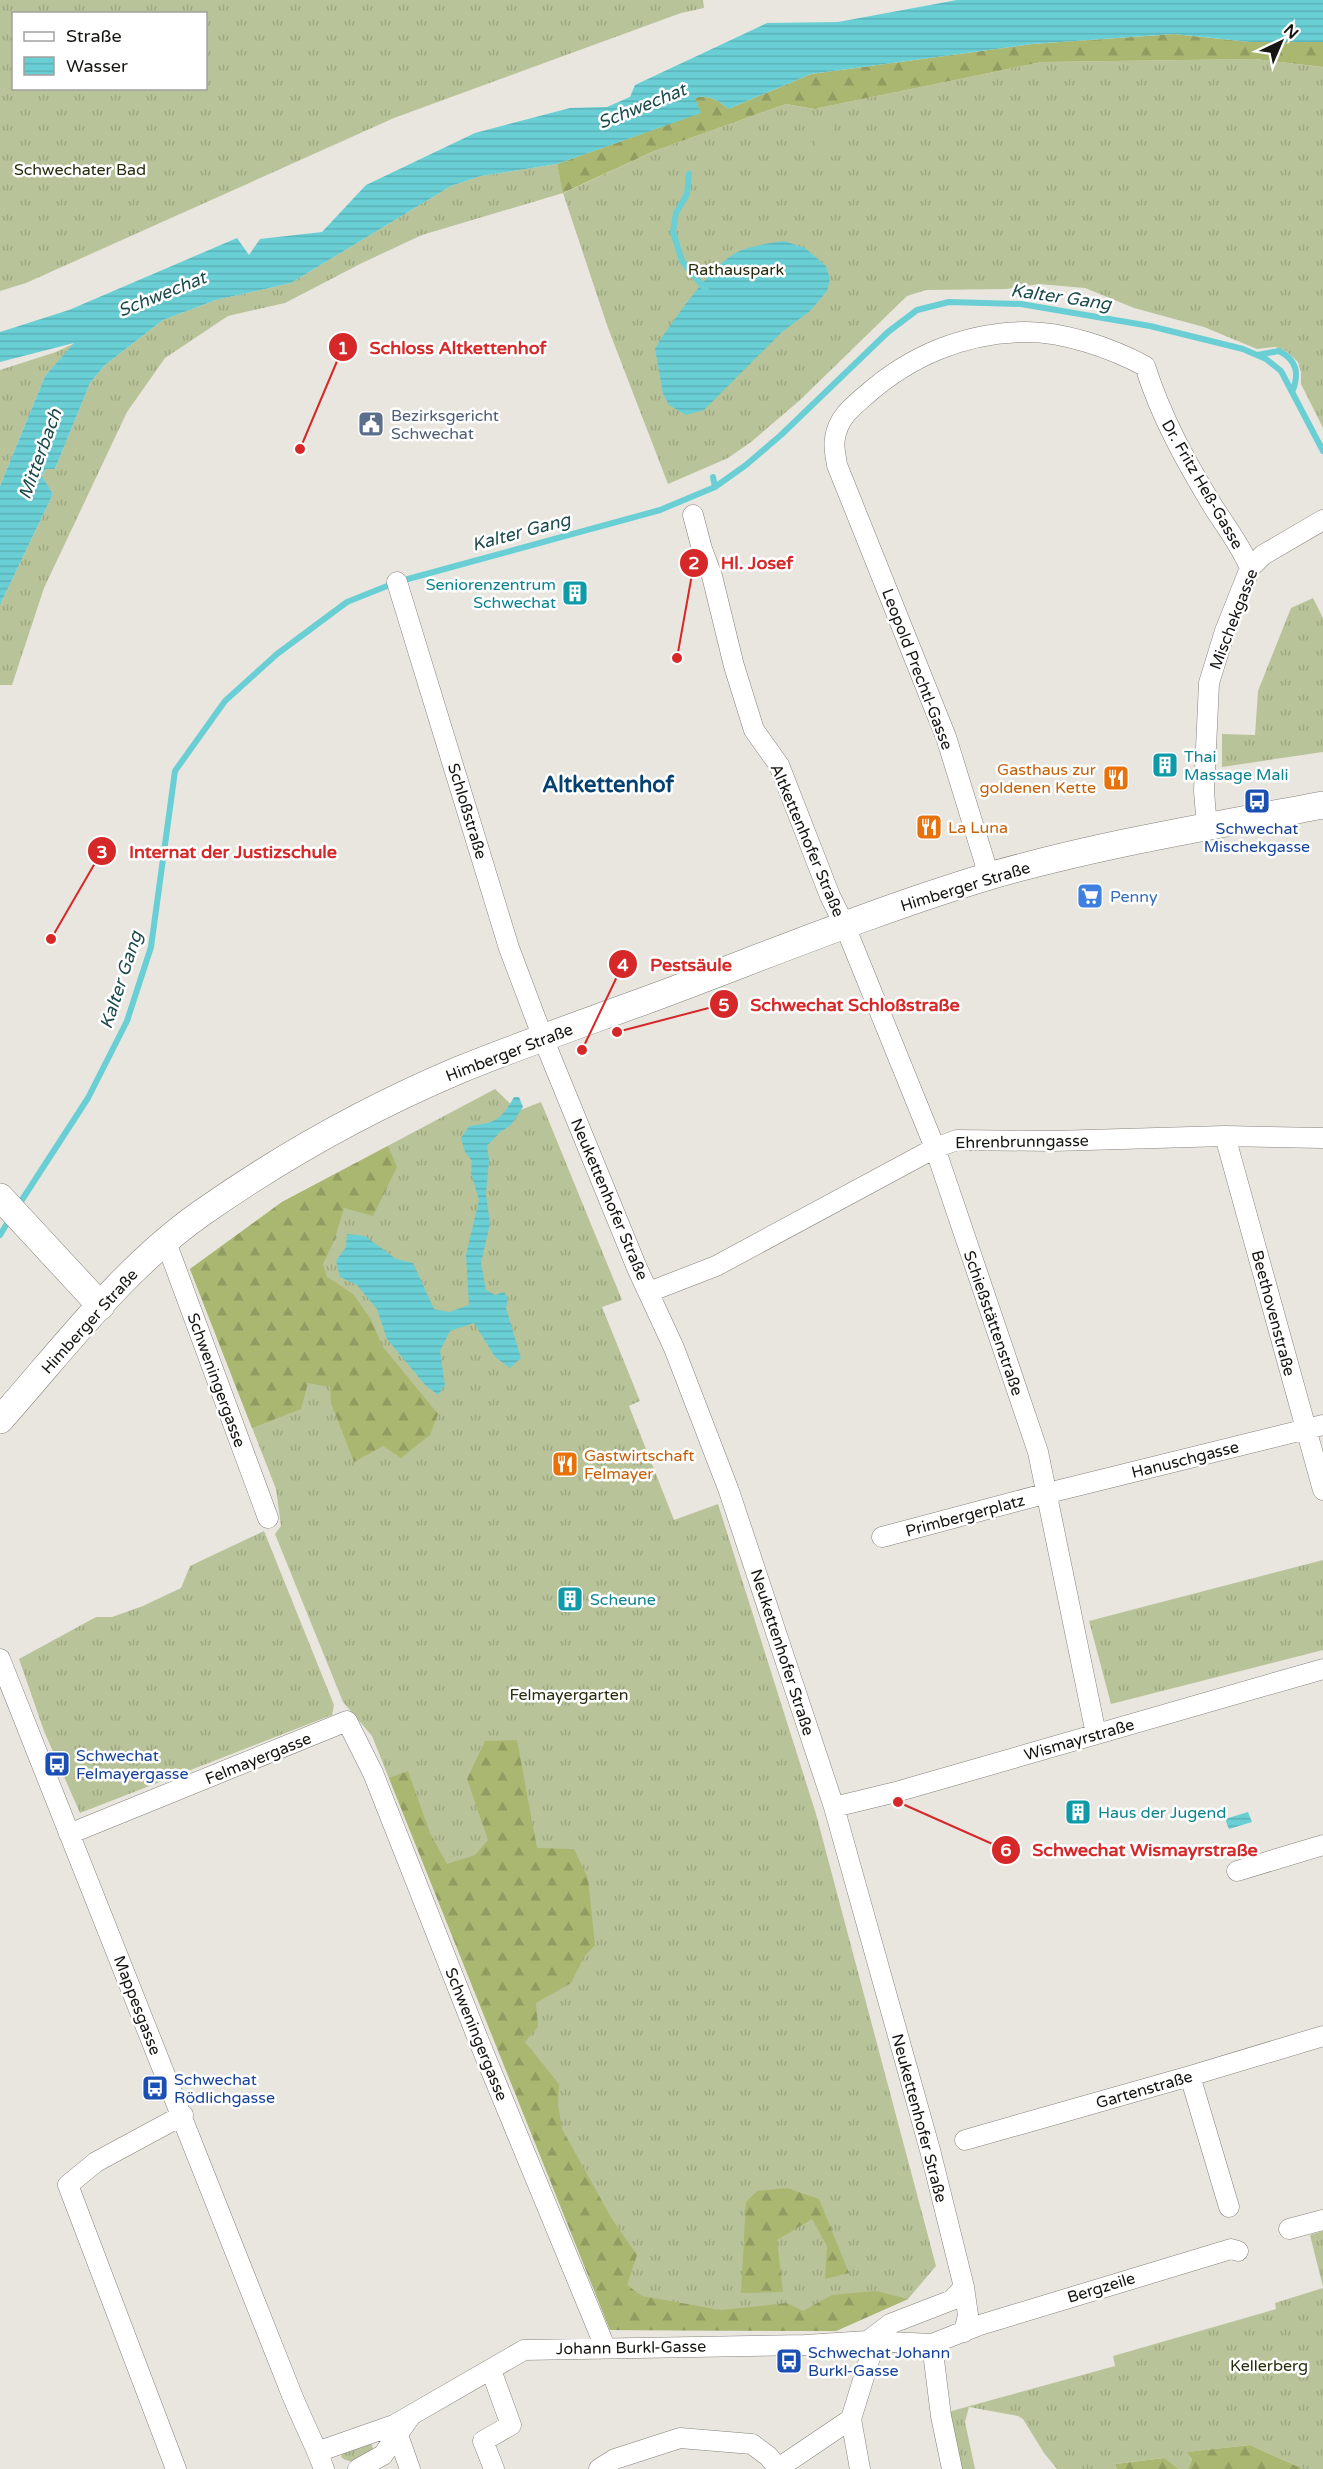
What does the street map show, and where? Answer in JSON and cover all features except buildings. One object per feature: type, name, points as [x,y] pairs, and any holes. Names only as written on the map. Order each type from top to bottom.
[{"type":"main road","name":"Himberger Straße","points":[[0,1420],[120,1284],[165,1242],[202,1213],[310,1143],[382,1106],[458,1071],[543,1038],[910,902],[989,876],[1116,846],[1323,805]]},
{"type":"main road","points":[[0,1197],[101,1306]]},
{"type":"street","name":"Leopold Prechtl-Gasse","points":[[989,876],[946,736],[837,465],[834,439],[844,414],[883,380],[921,356],[952,344],[987,335],[1025,332],[1059,336],[1115,350],[1145,366]]},
{"type":"street","name":"Dr. Fritz Heß-Gasse","points":[[1145,366],[1172,436],[1243,551],[1250,568]]},
{"type":"street","name":"Altkettenhofer Straße","points":[[693,515],[754,730],[779,765],[830,896],[845,926]]},
{"type":"street","name":"Mischekgasse","points":[[1208,828],[1204,791],[1209,683],[1225,631],[1250,568],[1263,555],[1323,520]]},
{"type":"street","name":"Schloßstraße","points":[[397,582],[509,948],[543,1038]]},
{"type":"street","name":"Schießstättenstraße","points":[[845,926],[935,1148],[1038,1452],[1096,1734]]},
{"type":"street","name":"Neukettenhofer Straße","points":[[543,1038],[637,1268],[675,1348],[729,1491],[834,1807],[930,2150],[964,2287],[968,2315],[964,2332]]},
{"type":"street","name":"Ehrenbrunngasse","points":[[649,1292],[716,1266],[935,1148],[957,1140],[1053,1141],[1225,1136],[1323,1138]]},
{"type":"street","name":"Beethovenstraße","points":[[1225,1136],[1315,1427],[1323,1490]]},
{"type":"street","name":"Schweningergasse","points":[[165,1242],[268,1518]]},
{"type":"street","name":"Hanuschgasse","points":[[1048,1493],[1315,1427]]},
{"type":"street","name":"Primbergerplatz","points":[[882,1537],[1048,1493]]},
{"type":"street","name":"Mappesgasse","points":[[0,1659],[183,2115],[291,2392],[321,2460]]},
{"type":"street","name":"Wismayrstraße","points":[[834,1807],[896,1792],[1323,1669]]},
{"type":"street","name":"Schweningergasse","points":[[347,1721],[373,1773],[478,2039],[605,2347]]},
{"type":"street","name":"Felmayergasse","points":[[69,1834],[347,1721]]},
{"type":"street","points":[[1238,1871],[1323,1845]]},
{"type":"street","name":"Gartenstraße","points":[[965,2140],[1323,2036]]},
{"type":"street","points":[[1190,2076],[1229,2207]]},
{"type":"street","points":[[176,2469],[68,2185],[96,2162],[183,2115]]},
{"type":"street","points":[[1289,2229],[1323,2220]]},
{"type":"street","name":"Bergzeile","points":[[964,2332],[1124,2279],[1231,2249],[1238,2251]]},
{"type":"street","points":[[860,2469],[851,2418],[871,2354],[867,2341],[890,2324],[952,2300],[964,2287]]},
{"type":"street","points":[[952,2469],[941,2416],[932,2344],[964,2332]]},
{"type":"street","name":"Johann Burkl-Gasse","points":[[358,2469],[383,2455],[396,2430],[412,2414],[524,2350],[805,2345],[867,2341],[932,2344]]},
{"type":"street","points":[[491,2370],[511,2425],[483,2441],[494,2469]]},
{"type":"street","points":[[599,2469],[615,2459],[681,2438],[752,2444],[768,2456],[778,2469],[851,2418]]},
{"type":"street","name":"Johann Burkl-Gasse","points":[[321,2460],[396,2430]]},
{"type":"street","points":[[396,2430],[410,2469]]},
{"type":"street","points":[[321,2460],[338,2469]]},
{"type":"green space","name":"Schwechater Bad","points":[[0,0],[703,0],[704,8],[681,13],[394,118],[26,283],[0,291]]},
{"type":"green space","points":[[1174,34],[1250,42],[1323,42],[1323,67],[1255,59],[1042,62],[814,109],[786,104],[654,151],[563,193],[557,164],[700,113],[694,98],[713,99],[728,109],[811,74],[1032,44]]},
{"type":"green space","name":"Rathauspark","points":[[1255,59],[1323,67],[1323,428],[1301,384],[1298,362],[1286,351],[1275,347],[1257,349],[1204,327],[1134,308],[1085,288],[1039,284],[1006,289],[926,290],[907,296],[799,401],[751,442],[728,458],[668,484],[608,328],[563,193],[422,235],[285,303],[228,316],[165,358],[127,412],[44,588],[12,685],[0,685],[0,605],[53,494],[42,477],[46,469],[55,469],[90,383],[105,365],[163,320],[216,300],[291,283],[451,186],[481,176],[557,164],[564,193],[654,151],[786,104],[814,109],[1042,62]]},
{"type":"green space","points":[[832,125],[840,154],[819,160],[811,131]]},
{"type":"green space","points":[[75,343],[45,376],[0,486],[0,370],[56,352]]},
{"type":"green space","points":[[1313,598],[1323,618],[1323,752],[1222,767],[1222,734],[1255,735],[1258,691],[1291,608]]},
{"type":"green space","name":"Felmayergarten","points":[[495,1089],[518,1111],[541,1102],[622,1300],[602,1307],[640,1401],[629,1406],[674,1520],[718,1504],[816,1814],[936,2266],[908,2299],[836,2331],[610,2330],[372,1736],[343,1702],[275,1534],[281,1526],[276,1489],[190,1269],[282,1202]]},
{"type":"green space","points":[[388,1146],[397,1167],[373,1216],[344,1208],[334,1241],[323,1264],[327,1277],[353,1294],[370,1318],[383,1347],[438,1414],[430,1435],[401,1458],[383,1446],[354,1462],[331,1403],[330,1387],[308,1383],[301,1409],[252,1428],[190,1269],[282,1202]]},
{"type":"green space","points":[[264,1531],[334,1705],[332,1715],[80,1813],[44,1731],[19,1659],[96,1617],[112,1617],[143,1606],[181,1588],[190,1566]]},
{"type":"green space","points":[[1323,1560],[1323,1650],[1111,1704],[1089,1621]]},
{"type":"green space","points":[[517,1740],[537,1848],[574,1849],[588,1878],[595,1945],[584,1957],[571,1983],[536,2003],[538,2027],[525,2042],[559,2084],[558,2105],[562,2129],[612,2219],[637,2255],[627,2285],[642,2296],[721,2310],[787,2303],[803,2311],[832,2295],[876,2291],[908,2299],[836,2331],[610,2330],[389,1778],[408,1771],[430,1833],[447,1864],[475,1855],[488,1840],[467,1779],[485,1741]]},
{"type":"green space","points":[[787,2188],[819,2199],[849,2273],[825,2279],[827,2246],[812,2219],[777,2240],[783,2292],[741,2293],[746,2202],[757,2191]]},
{"type":"green space","points":[[1323,2231],[1323,2287],[1310,2235]]},
{"type":"green space","name":"Kellerberg","points":[[1323,2288],[1323,2469],[1303,2469],[1250,2445],[1188,2452],[1192,2459],[1188,2469],[1179,2469],[1163,2458],[1115,2464],[1117,2469],[1057,2469],[1023,2419],[1018,2416],[969,2407],[965,2422],[975,2469],[960,2469],[948,2412],[1115,2366],[1113,2356],[1276,2309],[1275,2303]]},
{"type":"green space","points":[[371,2442],[373,2449],[362,2458],[349,2461],[341,2457],[343,2451]]},
{"type":"green space","points":[[1250,2445],[1303,2469],[1188,2469],[1192,2459],[1187,2452]]},
{"type":"green space","points":[[1164,2458],[1179,2469],[1117,2469],[1115,2464]]},
{"type":"water","points":[[957,0],[1323,0],[1323,42],[1250,42],[1174,34],[1032,44],[811,74],[728,109],[713,99],[695,98],[701,113],[557,164],[481,176],[451,186],[291,283],[216,300],[163,320],[105,365],[90,383],[55,469],[46,469],[42,476],[53,494],[0,605],[0,486],[45,376],[74,343],[0,362],[0,332],[69,310],[237,238],[249,255],[260,239],[322,232],[366,185],[475,133],[570,108],[607,107],[630,97],[635,85],[767,23],[838,22]]},
{"type":"water","points":[[784,241],[805,248],[826,266],[830,279],[827,291],[810,311],[782,332],[704,410],[686,415],[669,405],[663,394],[655,349],[660,340],[686,303],[719,265],[742,250]]},
{"type":"water","points":[[514,1097],[519,1097],[523,1107],[511,1125],[500,1132],[487,1146],[489,1160],[486,1194],[490,1224],[481,1263],[486,1290],[495,1295],[504,1292],[508,1298],[506,1308],[521,1358],[510,1368],[495,1357],[474,1323],[450,1331],[440,1351],[445,1385],[438,1395],[426,1386],[387,1339],[377,1309],[357,1285],[340,1277],[336,1261],[346,1247],[347,1234],[365,1236],[396,1259],[413,1263],[434,1309],[449,1312],[469,1305],[466,1255],[479,1200],[471,1173],[472,1161],[465,1152],[461,1138],[469,1126],[497,1119]]},
{"type":"water","points":[[1248,1812],[1252,1822],[1229,1829],[1225,1819]]},
{"type":"waterway","points":[[689,174],[687,194],[676,213],[673,232],[682,261],[706,290]]},
{"type":"waterway","name":"Kalter Gang","points":[[18,1206],[88,1098],[127,1021],[151,947],[175,771],[225,701],[277,654],[347,602],[397,582],[660,510],[715,487],[746,465],[781,435],[888,332],[917,310],[949,302],[1021,304],[1150,326],[1243,349],[1266,359],[1281,371],[1323,451]]},
{"type":"waterway","points":[[1257,355],[1279,351],[1290,358],[1296,373],[1293,390]]},
{"type":"waterway","points":[[713,477],[715,487]]},
{"type":"waterway","name":"Kalter Gang","points":[[0,1235],[11,1217]]},
{"type":"place","name":"Bezirksgericht Schwechat","points":[[371,424]]},
{"type":"place","name":"Schloss Altkettenhof","points":[[300,449]]},
{"type":"place","name":"Seniorenzentrum Schwechat","points":[[575,593]]},
{"type":"place","name":"Hl. Josef","points":[[677,658]]},
{"type":"place","name":"Thai Massage Mali","points":[[1165,765]]},
{"type":"place","name":"Gasthaus zur goldenen Kette","points":[[1116,778]]},
{"type":"place","name":"Schwechat Mischekgasse","points":[[1257,801]]},
{"type":"place","name":"La Luna","points":[[929,827]]},
{"type":"place","name":"Penny","points":[[1090,896]]},
{"type":"place","name":"Internat der Justizschule","points":[[51,939]]},
{"type":"place","name":"Schwechat Schloßstraße","points":[[617,1032]]},
{"type":"place","name":"Pestsäule","points":[[582,1050]]},
{"type":"place","name":"Gastwirtschaft Felmayer","points":[[565,1464]]},
{"type":"place","name":"Scheune","points":[[570,1599]]},
{"type":"place","name":"Schwechat Felmayergasse","points":[[57,1764]]},
{"type":"place","name":"Schwechat Wismayrstraße","points":[[898,1802]]},
{"type":"place","name":"Haus der Jugend","points":[[1078,1812]]},
{"type":"place","name":"Schwechat Rödlichgasse","points":[[155,2088]]},
{"type":"place","name":"Schwechat Johann Burkl-Gasse","points":[[789,2361]]},
{"type":"district","name":"Altkettenhof","points":[[608,784]]},
{"type":"water label","name":"Schwechat","points":[[642,106]]},
{"type":"water label","name":"Schwechat","points":[[162,294]]},
{"type":"water label","name":"Mitterbach","points":[[40,454]]}]
